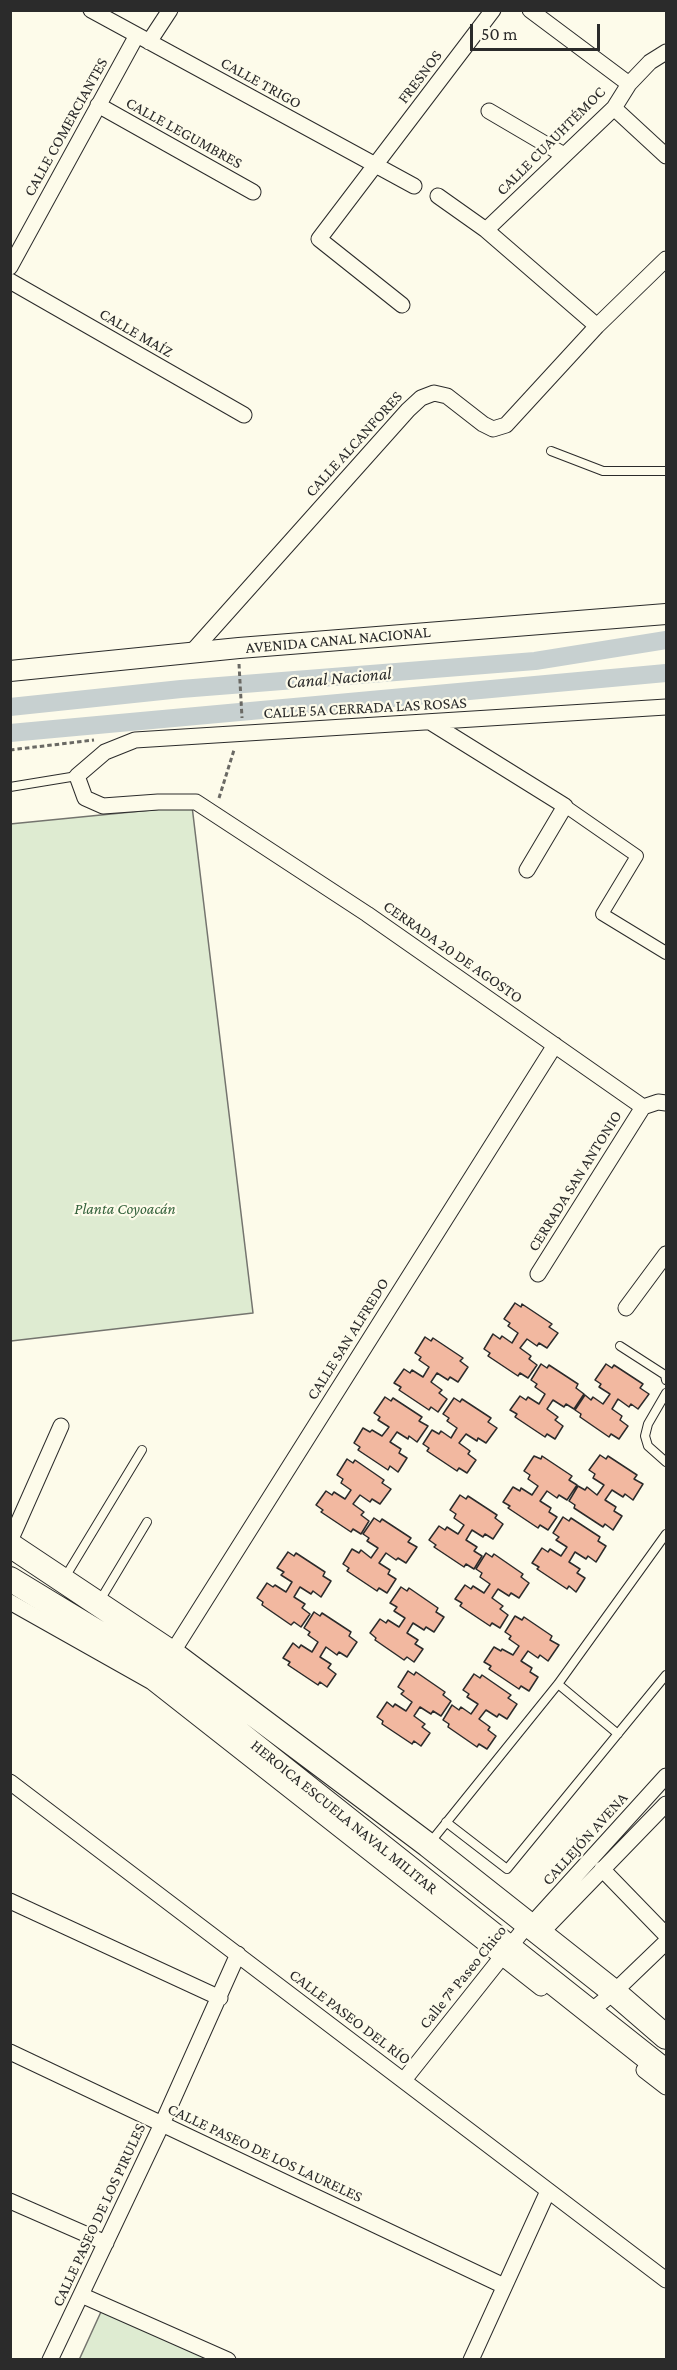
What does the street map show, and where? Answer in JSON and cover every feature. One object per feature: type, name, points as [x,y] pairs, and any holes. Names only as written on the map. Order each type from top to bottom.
[{"type":"main road","name":"HEROICA ESCUELA NAVAL MILITAR","points":[[10,1545],[172,1653],[428,1845],[614,1992],[666,2037]]},
{"type":"main road","name":"HEROICA ESCUELA NAVAL MILITAR","points":[[10,1579],[158,1669],[506,1953],[590,2012],[666,2072]]},
{"type":"street","name":"CALLE TRIGO","points":[[91,10],[414,186]]},
{"type":"street","name":"CALLE COMERCIANTES","points":[[10,267],[98,105],[143,39],[170,10]]},
{"type":"street","name":"FRESNOS","points":[[402,305],[319,239],[493,10]]},
{"type":"street","points":[[530,10],[629,84]]},
{"type":"street","name":"CALLE CUAUHTÉMOC","points":[[486,230],[614,108],[629,84],[650,62],[666,52]]},
{"type":"street","name":"CALLE LEGUMBRES","points":[[98,105],[254,192]]},
{"type":"street","points":[[614,108],[666,156]]},
{"type":"street","points":[[489,111],[564,155]]},
{"type":"street","points":[[438,196],[486,230],[597,326]]},
{"type":"street","name":"CALLE ALCANFORES","points":[[191,653],[421,398],[434,393],[447,396],[493,429],[506,425],[597,326],[666,259]]},
{"type":"street","name":"CALLE MAÍZ","points":[[10,281],[244,415]]},
{"type":"street","name":"AVENIDA CANAL NACIONAL","points":[[10,670],[666,614]]},
{"type":"street","name":"CALLE 5A CERRADA LAS ROSAS","points":[[77,776],[105,752],[135,740],[666,707]]},
{"type":"street","points":[[430,722],[565,806],[637,856],[602,914],[666,953]]},
{"type":"street","name":"CERRADA 20 DE AGOSTO","points":[[77,776],[85,798],[103,806],[196,802],[367,914],[643,1107]]},
{"type":"street","points":[[527,870],[565,806]]},
{"type":"street","name":"CALLE SAN ALFREDO","points":[[172,1653],[555,1045]]},
{"type":"street","points":[[643,1107],[658,1102],[666,1103]]},
{"type":"street","name":"CERRADA SAN ANTONIO","points":[[538,1274],[643,1107]]},
{"type":"street","points":[[626,1308],[666,1254]]},
{"type":"street","points":[[10,1540],[61,1426]]},
{"type":"street","name":"HEROICA ESCUELA NAVAL MILITAR","points":[[10,1602],[152,1682],[506,1953],[666,2087]]},
{"type":"street","name":"CALLEJÓN AVENA","points":[[533,1928],[666,1776]]},
{"type":"street","name":"CALLE PASEO DEL RÍO","points":[[10,1782],[666,2280]]},
{"type":"street","points":[[533,1928],[602,1869],[666,1804]]},
{"type":"street","points":[[602,1869],[666,1935]]},
{"type":"street","points":[[10,1901],[220,1998]]},
{"type":"street","name":"Calle 7ª Paseo Chico","points":[[404,2080],[506,1953],[533,1928]]},
{"type":"street","points":[[590,2012],[666,1942]]},
{"type":"street","name":"CALLE PASEO DE LOS PIRULES","points":[[50,2360],[162,2124],[238,1954]]},
{"type":"street","name":"CALLE PASEO DE LOS LAURELES","points":[[10,2052],[504,2286]]},
{"type":"street","points":[[471,2360],[548,2191]]},
{"type":"street","points":[[10,2201],[106,2243]]},
{"type":"street","points":[[81,2295],[228,2360]]},
{"type":"lane","points":[[551,452],[603,471],[666,471]]},
{"type":"lane","points":[[10,787],[77,776]]},
{"type":"lane","points":[[620,1346],[665,1375],[666,1380]]},
{"type":"lane","points":[[666,1393],[648,1424],[645,1436],[648,1446],[666,1462]]},
{"type":"lane","points":[[63,1580],[142,1450]]},
{"type":"lane","points":[[98,1603],[147,1522]]},
{"type":"lane","points":[[428,1845],[558,1684],[666,1534]]},
{"type":"lane","points":[[446,1822],[507,1869],[666,1675]]},
{"type":"lane","points":[[558,1684],[618,1734]]},
{"type":"path","points":[[240,675],[242,716]]},
{"type":"path","points":[[219,817],[219,794],[240,733]]},
{"type":"green space","name":"Planta Coyoacán","points":[[192,806],[253,1313],[11,1341],[10,824]]},
{"type":"green space","points":[[105,2303],[232,2360],[79,2360]]},
{"type":"building","points":[[515,1303],[521,1307],[522,1304],[552,1324],[549,1327],[558,1333],[547,1348],[539,1343],[537,1346],[527,1339],[520,1348],[531,1356],[529,1359],[537,1365],[528,1378],[520,1373],[518,1376],[488,1356],[490,1353],[484,1349],[493,1334],[500,1339],[502,1336],[512,1343],[518,1333],[508,1326],[510,1323],[504,1319]]},
{"type":"building","points":[[425,1337],[431,1341],[433,1338],[463,1358],[460,1361],[468,1367],[458,1382],[450,1377],[448,1380],[437,1373],[431,1382],[442,1390],[439,1393],[447,1399],[438,1412],[431,1407],[429,1410],[399,1390],[401,1387],[394,1383],[404,1369],[410,1373],[412,1370],[423,1377],[429,1367],[419,1360],[421,1357],[415,1353]]},
{"type":"building","points":[[541,1364],[547,1368],[549,1365],[578,1384],[576,1388],[584,1394],[574,1409],[566,1404],[564,1407],[553,1400],[547,1409],[558,1417],[555,1420],[563,1426],[555,1439],[547,1434],[545,1437],[515,1417],[517,1414],[510,1410],[520,1396],[526,1400],[528,1397],[539,1404],[545,1394],[535,1387],[537,1384],[531,1380]]},
{"type":"building","points":[[606,1364],[612,1368],[614,1365],[643,1384],[640,1388],[649,1394],[638,1409],[631,1404],[629,1407],[618,1399],[612,1409],[622,1416],[620,1420],[628,1426],[619,1439],[611,1434],[609,1437],[580,1417],[581,1414],[575,1410],[585,1395],[603,1404],[610,1394],[599,1387],[601,1384],[595,1380]]},
{"type":"building","points":[[385,1397],[391,1401],[393,1398],[422,1417],[419,1421],[428,1426],[417,1442],[397,1432],[390,1442],[401,1449],[399,1453],[407,1458],[398,1472],[390,1466],[388,1470],[358,1450],[360,1447],[354,1443],[363,1428],[382,1436],[389,1427],[378,1420],[380,1417],[374,1413]]},
{"type":"building","points":[[454,1398],[460,1402],[462,1399],[491,1418],[488,1422],[497,1428],[486,1443],[478,1438],[477,1441],[466,1434],[459,1443],[470,1451],[468,1454],[476,1460],[467,1473],[459,1468],[457,1471],[427,1451],[429,1448],[423,1444],[432,1430],[439,1434],[441,1431],[451,1438],[457,1428],[447,1421],[449,1418],[443,1414]]},
{"type":"building","points":[[600,1455],[606,1459],[608,1456],[637,1475],[634,1479],[643,1484],[633,1500],[625,1494],[623,1497],[612,1490],[605,1500],[616,1507],[614,1511],[622,1516],[613,1530],[605,1524],[603,1527],[574,1508],[575,1505],[569,1501],[578,1486],[585,1490],[587,1487],[597,1495],[604,1485],[593,1478],[595,1474],[589,1470]]},
{"type":"building","points":[[534,1456],[541,1459],[542,1456],[572,1476],[569,1480],[577,1485],[567,1500],[559,1495],[557,1498],[547,1491],[540,1501],[551,1508],[549,1512],[557,1517],[548,1530],[540,1525],[538,1528],[508,1508],[510,1506],[503,1502],[513,1487],[520,1491],[521,1488],[532,1495],[538,1486],[528,1479],[530,1475],[524,1471]]},
{"type":"building","points":[[347,1459],[353,1463],[355,1460],[384,1480],[382,1483],[391,1489],[380,1504],[372,1499],[370,1502],[360,1495],[353,1504],[364,1512],[361,1515],[369,1521],[361,1534],[353,1529],[351,1532],[321,1512],[323,1510],[316,1505],[326,1491],[332,1495],[334,1492],[345,1499],[351,1490],[341,1483],[343,1479],[337,1475]]},
{"type":"building","points":[[460,1495],[466,1499],[468,1496],[497,1515],[495,1518],[503,1524],[493,1539],[485,1534],[483,1537],[472,1530],[466,1540],[477,1547],[474,1551],[482,1556],[474,1569],[466,1564],[464,1567],[434,1547],[436,1545],[429,1540],[439,1526],[445,1530],[447,1527],[458,1534],[464,1525],[454,1518],[456,1514],[450,1510]]},
{"type":"building","points":[[563,1517],[569,1521],[571,1518],[600,1537],[598,1541],[606,1546],[596,1562],[588,1556],[586,1559],[575,1552],[569,1562],[580,1569],[577,1573],[585,1578],[576,1592],[569,1586],[567,1589],[537,1569],[539,1567],[532,1563],[542,1548],[548,1552],[550,1549],[561,1556],[567,1547],[556,1540],[559,1537],[553,1533]]},
{"type":"building","points":[[374,1518],[380,1522],[382,1519],[411,1538],[408,1542],[417,1547],[406,1563],[386,1553],[379,1563],[390,1570],[388,1574],[396,1579],[387,1593],[379,1588],[377,1591],[347,1571],[349,1568],[343,1564],[352,1549],[359,1553],[361,1550],[371,1558],[378,1548],[367,1541],[369,1538],[363,1534]]},
{"type":"building","points":[[288,1552],[294,1556],[296,1553],[325,1572],[323,1576],[331,1581],[321,1597],[313,1591],[311,1594],[300,1587],[294,1597],[305,1604],[302,1608],[310,1614],[301,1627],[294,1622],[291,1625],[262,1605],[263,1602],[257,1598],[267,1583],[286,1592],[292,1582],[281,1575],[284,1572],[277,1568]]},
{"type":"building","points":[[486,1553],[492,1557],[494,1554],[523,1574],[521,1577],[529,1583],[519,1598],[511,1593],[509,1596],[498,1589],[492,1598],[503,1606],[500,1609],[508,1615],[500,1628],[492,1623],[490,1626],[460,1606],[462,1603],[455,1599],[465,1585],[471,1589],[473,1586],[484,1593],[490,1584],[480,1577],[482,1573],[476,1569]]},
{"type":"building","points":[[401,1587],[407,1591],[409,1588],[438,1608],[436,1612],[444,1617],[434,1632],[426,1627],[424,1630],[413,1623],[407,1633],[418,1640],[415,1644],[423,1649],[414,1662],[407,1657],[404,1660],[375,1640],[376,1638],[370,1633],[380,1619],[386,1623],[388,1620],[399,1627],[405,1618],[394,1611],[397,1607],[390,1603]]},
{"type":"building","points":[[314,1612],[320,1616],[322,1613],[351,1632],[349,1636],[357,1642],[347,1657],[339,1652],[337,1655],[326,1647],[320,1657],[331,1664],[328,1668],[336,1674],[327,1687],[320,1682],[318,1685],[288,1665],[290,1662],[283,1658],[293,1643],[299,1648],[301,1645],[312,1652],[318,1642],[308,1635],[310,1632],[304,1628]]},
{"type":"building","points":[[515,1616],[522,1620],[524,1617],[552,1636],[550,1640],[559,1645],[548,1661],[528,1651],[521,1661],[532,1668],[530,1672],[538,1677],[529,1691],[521,1686],[519,1689],[489,1669],[491,1666],[484,1662],[494,1647],[513,1655],[519,1646],[509,1639],[511,1636],[505,1632]]},
{"type":"building","points":[[408,1671],[414,1675],[416,1672],[445,1692],[443,1695],[451,1701],[441,1716],[433,1711],[431,1714],[420,1707],[414,1716],[425,1724],[422,1727],[430,1733],[421,1746],[414,1741],[412,1744],[382,1724],[383,1721],[377,1717],[387,1702],[393,1707],[395,1704],[406,1711],[412,1702],[401,1694],[404,1691],[398,1687]]},
{"type":"building","points":[[474,1674],[480,1678],[482,1675],[511,1695],[508,1698],[517,1704],[507,1719],[499,1714],[497,1717],[486,1710],[479,1719],[490,1727],[488,1730],[496,1736],[487,1749],[479,1744],[477,1747],[448,1727],[449,1724],[443,1720],[452,1705],[459,1710],[461,1707],[471,1714],[478,1704],[467,1697],[469,1694],[463,1690]]},
{"type":"waterway","name":"Canal Nacional","points":[[10,707],[181,689],[535,661],[666,640]]},
{"type":"waterway","name":"Canal Nacional","points":[[10,733],[666,673]]}]
